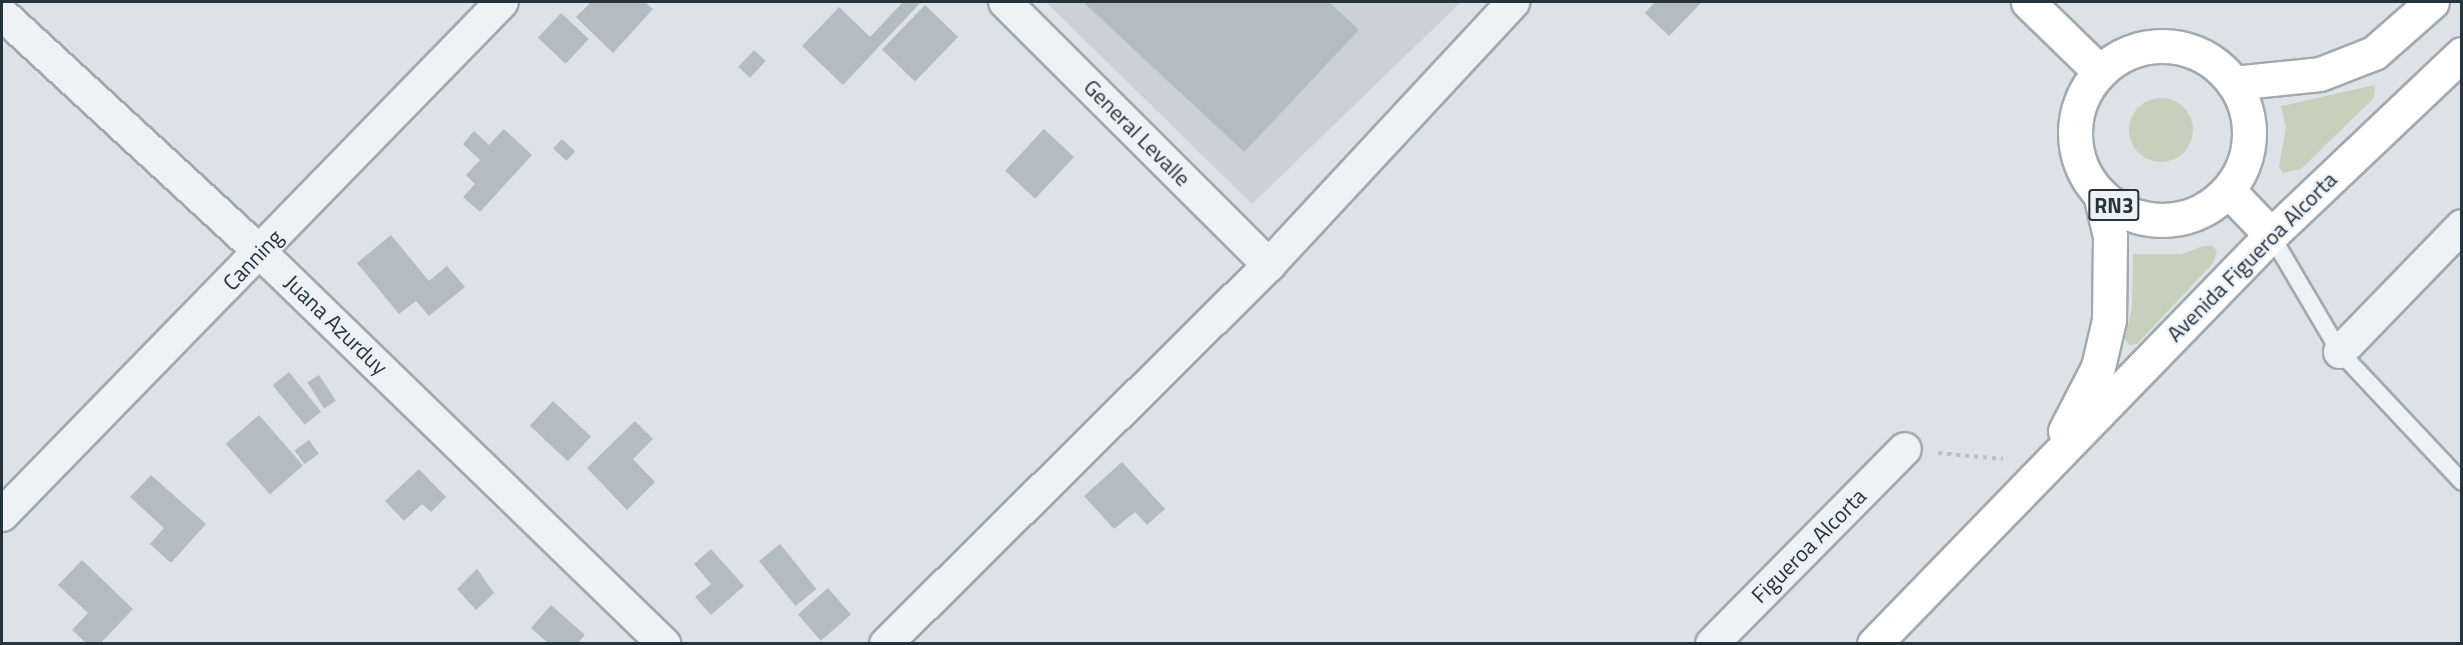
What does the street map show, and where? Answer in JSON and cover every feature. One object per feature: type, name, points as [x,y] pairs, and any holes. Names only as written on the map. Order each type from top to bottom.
[{"type":"main road","points":[[2028,2],[2100,72]]},
{"type":"main road","points":[[2233,83],[2320,74],[2374,52],[2432,2]]},
{"type":"main road","name":"RN3","points":[[2167,46],[2204,57],[2233,83],[2246,109],[2249,137],[2243,165],[2228,190],[2193,215],[2165,220],[2136,216],[2100,194],[2078,155],[2075,125],[2083,97],[2100,72],[2122,56],[2167,46]]},
{"type":"main road","name":"Avenida Figueroa Alcorta","points":[[1874,644],[2271,235],[2462,54]]},
{"type":"main road","points":[[2228,190],[2271,235]]},
{"type":"main road","name":"Avenida Figueroa Alcorta","points":[[2047,464],[2098,367],[2109,320],[2110,236],[2100,194]]},
{"type":"street","name":"Canning","points":[[2,515],[261,253],[502,2]]},
{"type":"street","name":"General Levalle","points":[[1005,2],[1269,265]]},
{"type":"street","points":[[886,644],[1269,265],[1513,2]]},
{"type":"street","name":"Juana Azurduy","points":[[2,14],[261,253],[664,644]]},
{"type":"street","points":[[2340,352],[2462,226]]},
{"type":"street","name":"Figueroa Alcorta","points":[[1712,644],[1905,449]]},
{"type":"lane","points":[[2271,235],[2340,352],[2462,482]]},
{"type":"path","points":[[1905,449],[2047,464]]},
{"type":"shaded area","points":[[1046,2],[1461,2],[1252,204]]},
{"type":"green space","points":[[2375,85],[2374,98],[2301,169],[2283,173],[2279,167],[2286,127],[2281,106]]},
{"type":"green space","points":[[2161,98],[2173,100],[2184,107],[2191,118],[2193,130],[2191,142],[2184,153],[2173,160],[2161,162],[2149,160],[2138,153],[2131,142],[2129,130],[2131,118],[2138,107],[2149,100]]},
{"type":"green space","points":[[2203,246],[2213,246],[2217,252],[2213,263],[2137,344],[2129,345],[2125,338],[2132,308],[2133,254],[2182,254]]},
{"type":"building","points":[[591,2],[645,2],[653,9],[613,53],[576,17]]},
{"type":"building","points":[[903,2],[920,3],[843,85],[802,46],[839,7],[870,37]]},
{"type":"building","points":[[1083,2],[1329,2],[1359,30],[1244,152]]},
{"type":"building","points":[[1655,2],[1702,2],[1669,36],[1645,13]]},
{"type":"building","points":[[925,5],[958,37],[915,82],[882,50]]},
{"type":"building","points":[[561,13],[589,39],[566,64],[538,38]]},
{"type":"building","points":[[754,50],[766,61],[750,78],[738,67]]},
{"type":"building","points":[[504,129],[532,155],[480,212],[463,197],[475,184],[466,175],[480,160],[463,144],[474,131],[489,145]]},
{"type":"building","points":[[1044,129],[1074,157],[1035,199],[1005,171]]},
{"type":"building","points":[[562,139],[575,151],[566,161],[553,149]]},
{"type":"building","points":[[391,235],[429,281],[447,266],[465,287],[429,316],[416,301],[399,314],[357,263]]},
{"type":"building","points":[[289,372],[321,412],[305,425],[273,385]]},
{"type":"building","points":[[319,375],[336,401],[324,409],[307,383]]},
{"type":"building","points":[[553,401],[591,436],[568,461],[530,426]]},
{"type":"building","points":[[259,415],[303,466],[270,494],[226,444]]},
{"type":"building","points":[[635,421],[653,439],[633,459],[655,482],[627,510],[587,468]]},
{"type":"building","points":[[309,440],[319,454],[304,464],[294,451]]},
{"type":"building","points":[[1122,462],[1165,509],[1147,525],[1135,512],[1114,529],[1084,496]]},
{"type":"building","points":[[419,469],[446,497],[431,512],[422,504],[404,521],[385,501]]},
{"type":"building","points":[[151,475],[206,524],[171,563],[150,544],[164,528],[130,497]]},
{"type":"building","points":[[780,544],[817,589],[796,606],[759,561]]},
{"type":"building","points":[[711,549],[744,586],[711,615],[695,597],[711,584],[694,564]]},
{"type":"building","points":[[82,560],[133,609],[100,644],[87,644],[72,630],[88,613],[58,585]]},
{"type":"building","points":[[477,569],[494,593],[476,610],[457,589]]},
{"type":"building","points":[[828,588],[851,614],[821,641],[798,614]]},
{"type":"building","points":[[551,605],[585,635],[577,644],[549,644],[531,628]]}]
